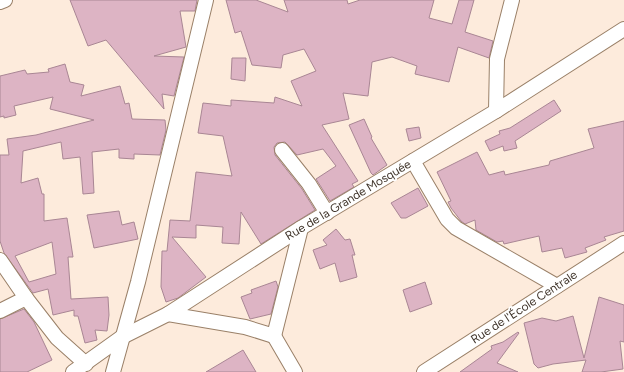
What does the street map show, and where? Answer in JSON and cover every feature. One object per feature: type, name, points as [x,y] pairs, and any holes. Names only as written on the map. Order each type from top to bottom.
[{"type":"street","points":[[0,2],[5,0]]},
{"type":"street","points":[[113,372],[138,282],[206,0]]},
{"type":"street","points":[[496,111],[496,59],[512,0]]},
{"type":"street","name":"Rue de la Grande Mosquée","points":[[73,372],[122,337],[168,314],[301,228],[496,111],[624,29]]},
{"type":"street","points":[[282,150],[309,184],[327,213]]},
{"type":"street","points":[[413,160],[447,219],[456,228],[556,286]]},
{"type":"street","points":[[274,336],[301,228]]},
{"type":"street","name":"Rue de l'École Centrale","points":[[424,372],[624,243]]},
{"type":"street","points":[[0,260],[26,298],[57,338],[86,364]]},
{"type":"street","points":[[0,311],[26,298]]},
{"type":"street","points":[[168,314],[245,327],[274,336],[295,372]]},
{"type":"building","points":[[70,0],[197,0],[195,11],[180,11],[186,47],[154,56],[184,57],[174,96],[162,94],[164,109],[106,40],[88,46]]},
{"type":"building","points":[[226,0],[256,0],[288,12],[284,0],[347,0],[348,4],[360,0],[434,0],[429,18],[452,24],[459,0],[474,0],[465,32],[493,41],[489,58],[458,47],[449,82],[415,74],[417,66],[392,57],[372,62],[368,96],[343,93],[349,119],[322,125],[358,181],[352,184],[354,187],[330,201],[316,179],[336,166],[323,149],[297,155],[285,142],[277,143],[274,147],[275,155],[302,189],[315,210],[261,244],[241,212],[239,244],[222,243],[223,227],[196,225],[196,238],[172,237],[206,277],[178,298],[166,302],[161,287],[162,251],[167,251],[170,220],[190,221],[196,172],[232,176],[223,136],[198,133],[203,103],[231,106],[231,100],[274,103],[275,97],[302,106],[291,81],[316,71],[304,49],[283,55],[281,68],[252,65],[241,31],[235,33]]},
{"type":"building","points":[[232,58],[246,58],[245,81],[231,79]]},
{"type":"building","points":[[65,64],[70,82],[84,85],[81,96],[120,86],[125,104],[129,103],[132,119],[165,120],[166,130],[160,155],[134,154],[134,159],[119,158],[119,149],[92,152],[94,193],[83,194],[80,157],[63,159],[61,142],[23,151],[21,183],[38,178],[42,194],[44,194],[44,221],[67,218],[73,257],[68,257],[71,299],[108,297],[109,315],[107,331],[95,330],[97,340],[85,343],[78,316],[74,316],[74,310],[53,315],[48,289],[33,293],[4,253],[0,241],[0,155],[9,155],[7,139],[36,135],[94,120],[50,109],[53,97],[14,106],[16,115],[4,118],[4,116],[0,117],[0,76],[25,70],[27,74],[49,72],[48,69]],"holes":[[[52,242],[56,274],[29,282],[15,256]]]},
{"type":"building","points":[[554,100],[561,111],[515,141],[517,148],[504,151],[503,146],[490,151],[485,141],[500,134],[499,131],[510,128]]},
{"type":"building","points":[[364,119],[372,137],[371,138],[387,165],[373,175],[349,125]]},
{"type":"building","points":[[624,121],[624,231],[604,237],[606,240],[585,248],[587,252],[565,258],[562,248],[542,252],[539,236],[504,244],[503,241],[497,242],[476,230],[475,220],[465,224],[451,208],[448,202],[451,201],[437,172],[477,152],[489,175],[504,171],[505,175],[549,165],[550,161],[594,148],[588,129]]},
{"type":"building","points":[[419,127],[421,138],[409,141],[406,129]]},
{"type":"building","points":[[418,188],[428,206],[406,218],[401,218],[391,203]]},
{"type":"building","points":[[119,211],[122,225],[134,222],[138,239],[94,248],[87,215]]},
{"type":"building","points":[[336,229],[345,240],[350,239],[355,255],[352,255],[357,277],[340,282],[335,263],[320,269],[313,250],[327,245],[323,240]]},
{"type":"building","points":[[276,281],[278,287],[271,314],[250,319],[241,297],[252,293],[251,290]]},
{"type":"building","points":[[425,282],[432,304],[410,312],[403,290]]},
{"type":"building","points":[[599,297],[624,305],[624,342],[620,341],[623,369],[601,372],[582,372],[586,360],[553,364],[538,368],[534,364],[524,323],[542,318],[556,321],[573,316],[584,358]]},
{"type":"building","points":[[24,309],[34,322],[52,360],[27,372],[0,372],[0,319]]},
{"type":"building","points":[[518,332],[519,333],[497,363],[518,372],[460,372],[492,349],[491,346],[503,342]]},
{"type":"building","points":[[243,350],[256,372],[206,372]]}]
